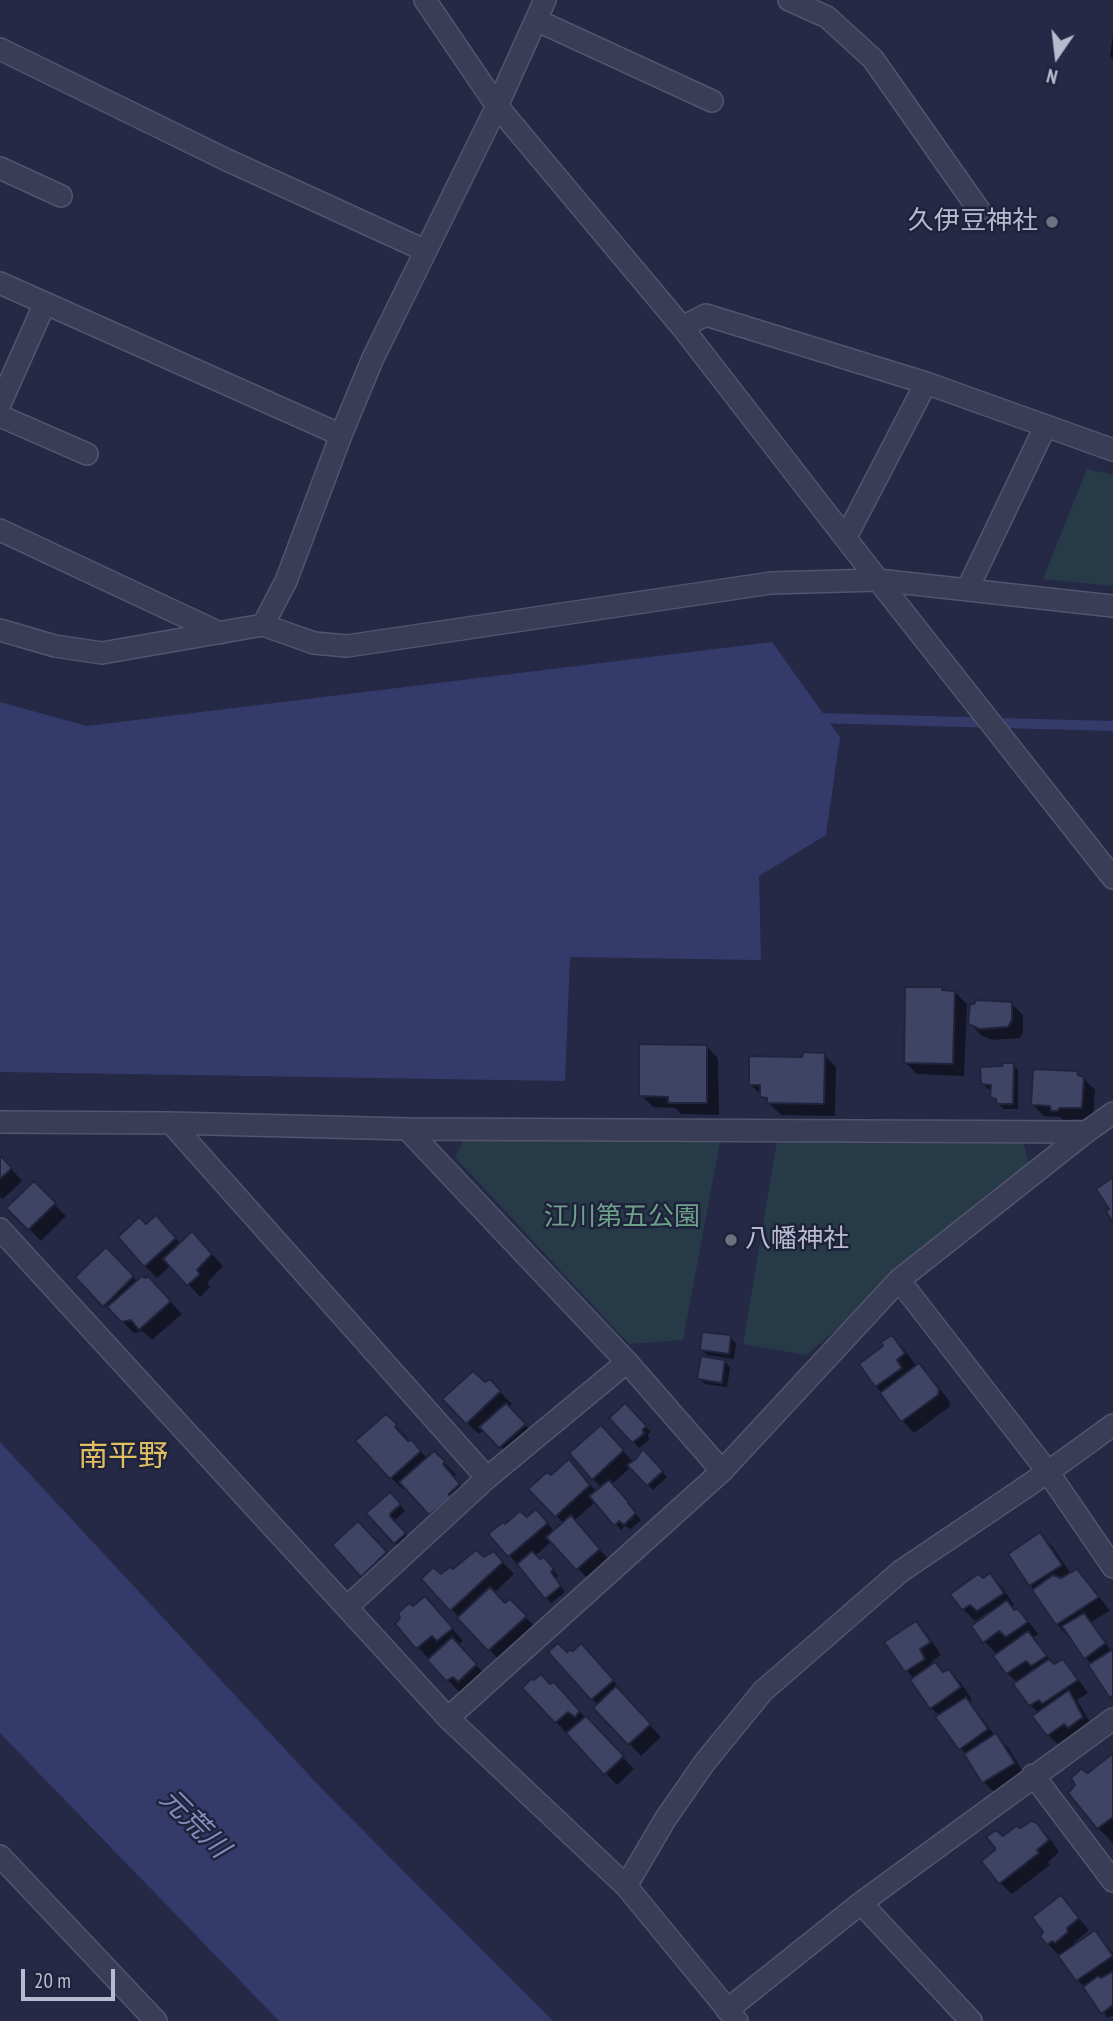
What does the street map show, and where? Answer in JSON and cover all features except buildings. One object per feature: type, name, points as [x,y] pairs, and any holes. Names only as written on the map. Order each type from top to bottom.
[{"type":"street","points":[[263,625],[286,581],[373,358],[545,0]]},
{"type":"street","points":[[789,0],[827,17],[873,59],[979,210]]},
{"type":"street","points":[[425,2],[496,106],[682,327],[1113,878]]},
{"type":"street","points":[[536,20],[712,101]]},
{"type":"street","points":[[0,49],[227,160],[424,250]]},
{"type":"street","points":[[0,168],[61,196]]},
{"type":"street","points":[[0,283],[341,435]]},
{"type":"street","points":[[0,404],[45,303]]},
{"type":"street","points":[[682,327],[706,314],[926,383],[1113,450]]},
{"type":"street","points":[[846,537],[926,383]]},
{"type":"street","points":[[0,416],[87,454]]},
{"type":"street","points":[[967,590],[1045,427]]},
{"type":"street","points":[[0,530],[220,634]]},
{"type":"street","points":[[0,630],[55,646],[102,653],[263,625],[314,643],[347,646],[771,583],[878,580],[1113,606]]},
{"type":"street","points":[[448,1718],[722,1471],[899,1280],[1113,1113]]},
{"type":"street","points":[[0,1122],[407,1129],[1086,1132]]},
{"type":"street","points":[[171,1123],[487,1478]]},
{"type":"street","points":[[407,1129],[627,1362],[722,1471]]},
{"type":"street","points":[[0,1230],[448,1718],[626,1886],[732,2016],[861,1903],[1113,1719]]},
{"type":"street","points":[[899,1280],[1048,1472],[1113,1567]]},
{"type":"street","points":[[347,1607],[487,1478],[627,1362]]},
{"type":"street","points":[[626,1886],[666,1818],[705,1762],[763,1691],[901,1571],[1113,1425]]},
{"type":"street","points":[[1033,1775],[1113,1881]]},
{"type":"street","points":[[0,1856],[156,2021]]},
{"type":"street","points":[[861,1903],[971,2021]]},
{"type":"green space","points":[[1087,469],[1113,475],[1113,586],[1043,579]]},
{"type":"green space","name":"江川第五公園","points":[[465,1137],[721,1137],[683,1340],[629,1344],[455,1157]]},
{"type":"green space","name":"江川第五公園","points":[[777,1140],[1023,1142],[1030,1166],[806,1355],[743,1344]]},
{"type":"water","points":[[772,642],[840,737],[826,835],[759,876],[761,960],[570,957],[565,1081],[0,1072],[0,702],[87,726]]},
{"type":"water","name":"元荒川","points":[[0,1442],[321,1788],[553,2021],[279,2021],[0,1733]]},
{"type":"waterway","points":[[816,718],[1113,726]]},
{"type":"place","name":"久伊豆神社","points":[[1052,222]]},
{"type":"place","name":"八幡神社","points":[[731,1240]]},
{"type":"district","name":"南平野","points":[[123,1457]]}]
